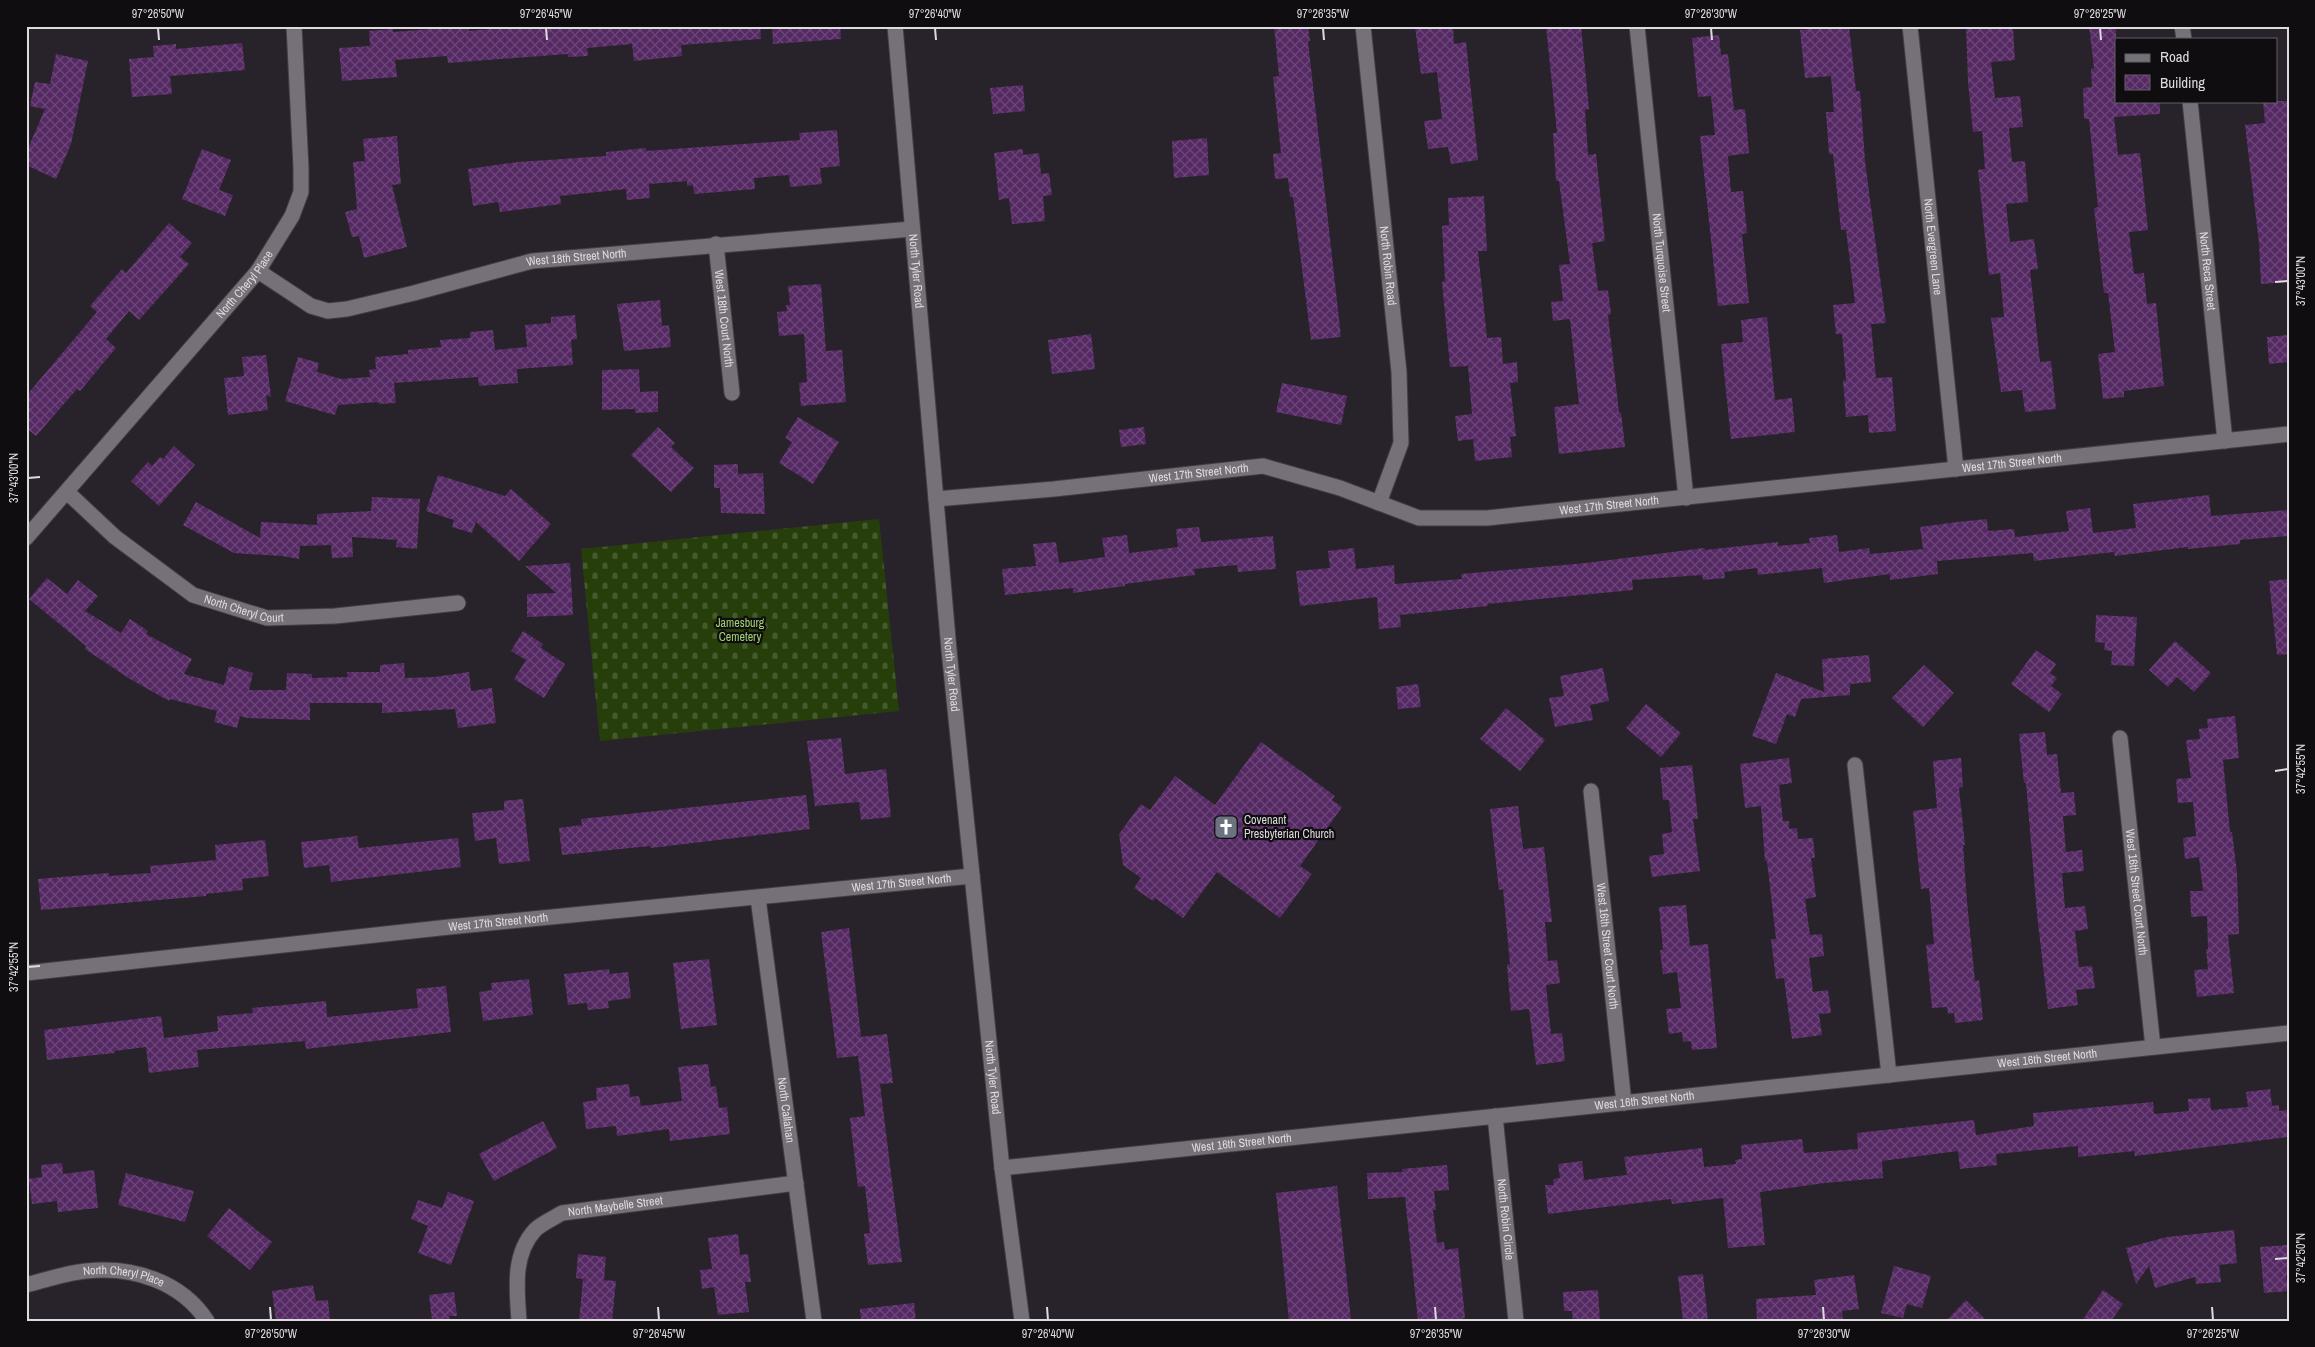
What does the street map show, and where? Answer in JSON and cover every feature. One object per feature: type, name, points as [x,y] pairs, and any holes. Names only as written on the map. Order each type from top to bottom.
[{"type":"street","name":"North Cheryl Place","points":[[26,538],[258,271],[292,216],[301,192],[302,168],[294,26]]},
{"type":"street","name":"North Tyler Road","points":[[895,26],[936,499],[972,876],[1002,1168],[1022,1321]]},
{"type":"street","name":"North Robin Road","points":[[1363,26],[1399,372],[1401,443],[1379,503]]},
{"type":"street","name":"North Turquoise Street","points":[[1637,26],[1686,498]]},
{"type":"street","name":"North Evergreen Lane","points":[[1910,26],[1956,469]]},
{"type":"street","name":"North Reca Street","points":[[2190,102],[2225,441]]},
{"type":"street","name":"West 18th Street North","points":[[258,271],[311,306],[328,311],[347,309],[414,293],[532,261],[912,229]]},
{"type":"street","name":"West 18th Court North","points":[[716,244],[732,393]]},
{"type":"street","name":"West 17th Street North","points":[[936,499],[1054,489],[1263,466],[1340,488],[1419,518],[1487,518],[2289,434]]},
{"type":"street","name":"North Cheryl Court","points":[[67,492],[115,538],[193,595],[267,618],[335,616],[458,603]]},
{"type":"street","name":"West 16th Street Court North","points":[[2120,738],[2152,1047]]},
{"type":"street","points":[[1855,765],[1889,1075]]},
{"type":"street","name":"West 16th Street Court North","points":[[1591,791],[1624,1103]]},
{"type":"street","name":"West 17th Street North","points":[[26,973],[384,934],[972,876]]},
{"type":"street","name":"North Callahan","points":[[758,898],[814,1321]]},
{"type":"street","name":"West 16th Street North","points":[[1002,1168],[2289,1033]]},
{"type":"street","name":"North Robin Circle","points":[[1495,1116],[1516,1321]]},
{"type":"street","name":"North Maybelle Street","points":[[519,1321],[517,1289],[520,1253],[536,1230],[562,1213],[796,1182]]},
{"type":"street","name":"North Cheryl Place","points":[[26,1285],[85,1271],[111,1270],[139,1274],[173,1287],[194,1303],[206,1321]]},
{"type":"green space","name":"Jamesburg Cemetery","points":[[879,519],[899,711],[600,741],[581,549]]},
{"type":"building","points":[[469,26],[469,31],[519,26],[760,26],[761,39],[681,45],[682,56],[634,61],[632,44],[587,48],[588,56],[568,57],[568,54],[448,63],[447,56],[395,60],[397,77],[342,81],[339,48],[370,46],[369,31],[393,29],[393,32]]},
{"type":"building","points":[[772,26],[840,26],[841,39],[773,44]]},
{"type":"building","points":[[1274,26],[1308,26],[1310,41],[1308,41],[1341,337],[1311,340],[1293,197],[1290,197],[1288,178],[1275,179],[1273,154],[1281,153],[1273,77],[1279,76]]},
{"type":"building","points":[[1415,26],[1453,26],[1454,44],[1466,42],[1478,160],[1451,164],[1448,147],[1428,149],[1424,121],[1442,119],[1437,72],[1421,74]]},
{"type":"building","points":[[1546,26],[1581,26],[1589,109],[1585,110],[1588,155],[1596,154],[1605,241],[1592,243],[1598,291],[1608,290],[1611,314],[1608,315],[1619,413],[1621,412],[1625,447],[1559,454],[1554,407],[1579,404],[1570,319],[1553,321],[1551,302],[1563,301],[1559,265],[1570,264],[1559,181],[1556,181],[1553,133],[1557,133]]},
{"type":"building","points":[[1849,26],[1856,91],[1860,91],[1865,161],[1886,323],[1871,324],[1876,378],[1892,377],[1896,431],[1869,433],[1868,415],[1846,417],[1843,381],[1846,380],[1842,334],[1836,334],[1833,305],[1855,303],[1846,230],[1841,230],[1833,154],[1829,154],[1826,112],[1834,112],[1831,76],[1805,78],[1800,30]]},
{"type":"building","points":[[1966,26],[1995,26],[1995,29],[2013,28],[2015,60],[1991,62],[1995,98],[2020,96],[2023,127],[2009,128],[2012,162],[2025,161],[2028,202],[2006,204],[2010,242],[2034,239],[2038,269],[2030,270],[2040,362],[2051,361],[2056,409],[2025,412],[2022,390],[2001,392],[1991,318],[2004,317],[2000,273],[1989,275],[1978,170],[1985,169],[1982,131],[1973,132],[1968,82]]},
{"type":"building","points":[[2089,26],[2116,26],[2115,102],[2160,102],[2160,114],[2114,117],[2118,155],[2140,153],[2148,230],[2129,232],[2134,274],[2144,273],[2147,304],[2156,303],[2164,386],[2124,391],[2124,397],[2103,399],[2098,354],[2115,352],[2108,293],[2104,293],[2094,208],[2098,207],[2089,119],[2084,119],[2083,88],[2092,87],[2091,69],[2094,68]]},
{"type":"building","points":[[1719,35],[1721,55],[1728,54],[1734,110],[1745,109],[1749,153],[1728,156],[1731,192],[1743,191],[1747,233],[1742,234],[1749,303],[1718,306],[1700,136],[1715,135],[1711,96],[1698,97],[1692,38]]},
{"type":"building","points":[[242,43],[245,70],[170,76],[172,94],[132,97],[129,59],[154,57],[153,46],[176,44],[176,49]]},
{"type":"building","points":[[56,54],[88,61],[71,144],[56,179],[26,165],[26,153],[45,109],[30,106],[35,82],[50,84]]},
{"type":"building","points":[[1023,85],[1025,111],[993,114],[990,88]]},
{"type":"building","points":[[2289,101],[2289,282],[2261,284],[2259,243],[2245,125],[2265,123],[2263,102]]},
{"type":"building","points":[[837,130],[840,166],[820,168],[822,184],[790,187],[789,175],[754,178],[755,189],[694,194],[693,185],[687,186],[687,181],[649,184],[650,198],[627,200],[626,189],[560,196],[561,204],[500,212],[498,202],[473,206],[468,169],[518,162],[606,156],[606,152],[646,148],[646,151],[800,140],[799,133]]},
{"type":"building","points":[[397,136],[401,184],[392,185],[407,247],[364,258],[359,236],[352,237],[345,212],[357,209],[353,162],[365,161],[363,139]]},
{"type":"building","points":[[1207,138],[1209,175],[1174,178],[1172,141]]},
{"type":"building","points":[[202,149],[231,160],[219,190],[233,195],[225,216],[182,199]]},
{"type":"building","points":[[1023,149],[1023,155],[1039,153],[1041,174],[1049,173],[1052,195],[1043,196],[1045,221],[1012,224],[1009,198],[999,200],[994,153]]},
{"type":"building","points":[[1484,196],[1487,251],[1478,251],[1487,338],[1501,337],[1503,364],[1517,362],[1518,382],[1510,383],[1516,436],[1510,437],[1512,457],[1475,461],[1473,439],[1458,441],[1455,416],[1472,414],[1468,366],[1450,367],[1442,282],[1445,281],[1442,226],[1449,225],[1448,198]]},
{"type":"building","points":[[169,223],[192,243],[180,257],[189,264],[139,320],[129,311],[106,339],[116,348],[80,391],[77,389],[36,436],[26,428],[26,396],[97,312],[90,306],[122,269],[126,273]]},
{"type":"building","points":[[821,284],[826,351],[842,350],[846,402],[801,406],[799,383],[807,382],[804,334],[779,336],[777,312],[787,311],[786,305],[790,305],[788,286]]},
{"type":"building","points":[[660,300],[662,326],[669,325],[671,347],[624,351],[617,304]]},
{"type":"building","points":[[575,315],[577,339],[571,340],[573,365],[517,369],[518,383],[479,386],[478,377],[394,383],[396,403],[379,404],[378,402],[338,405],[335,415],[285,401],[298,357],[319,363],[317,372],[341,379],[370,377],[369,370],[376,369],[375,357],[408,354],[408,350],[441,347],[440,340],[470,338],[470,332],[493,330],[495,350],[527,347],[525,325],[551,323],[551,317]]},
{"type":"building","points":[[1767,317],[1775,400],[1792,398],[1795,432],[1731,439],[1721,344],[1743,342],[1741,320]]},
{"type":"building","points":[[1091,334],[1095,369],[1052,374],[1048,340]]},
{"type":"building","points":[[2289,335],[2289,362],[2269,364],[2267,337]]},
{"type":"building","points":[[266,355],[271,397],[266,395],[268,410],[228,415],[224,378],[244,376],[242,357]]},
{"type":"building","points":[[639,369],[640,392],[658,391],[658,412],[635,413],[635,409],[602,410],[602,370]]},
{"type":"building","points":[[1282,383],[1347,396],[1341,425],[1276,412]]},
{"type":"building","points":[[798,417],[839,442],[813,484],[779,463],[792,442],[785,438]]},
{"type":"building","points":[[658,427],[675,443],[671,447],[694,468],[671,492],[631,455]]},
{"type":"building","points":[[1144,427],[1146,444],[1121,447],[1119,430]]},
{"type":"building","points":[[174,446],[195,465],[159,506],[131,481],[148,462],[152,466],[160,457],[163,459]]},
{"type":"building","points":[[738,464],[738,474],[763,473],[765,514],[721,513],[720,488],[714,488],[714,465]]},
{"type":"building","points":[[438,475],[505,496],[511,489],[551,524],[519,561],[476,522],[472,533],[452,527],[454,520],[426,511]]},
{"type":"building","points":[[2209,495],[2211,516],[2289,510],[2289,536],[2240,540],[2240,544],[2188,549],[2188,547],[2115,556],[2114,552],[2034,561],[2033,553],[1937,561],[1938,574],[1890,580],[1890,574],[1824,583],[1822,568],[1758,575],[1757,568],[1724,572],[1725,578],[1703,580],[1702,575],[1632,580],[1633,590],[1487,604],[1488,606],[1400,615],[1401,627],[1379,629],[1377,597],[1300,606],[1296,571],[1330,568],[1328,551],[1354,548],[1356,569],[1394,565],[1395,584],[1462,579],[1461,574],[1586,563],[1704,548],[1705,550],[1778,542],[1778,546],[1810,543],[1809,538],[1837,535],[1839,552],[1869,548],[1870,554],[1923,549],[1920,527],[1957,522],[1987,519],[1988,531],[2014,529],[2015,537],[2069,531],[2066,511],[2090,508],[2093,533],[2136,528],[2133,504]]},
{"type":"building","points":[[372,497],[420,499],[417,549],[396,547],[397,540],[352,537],[353,557],[332,558],[331,545],[300,546],[299,559],[234,553],[183,525],[196,502],[260,538],[261,522],[317,525],[317,514],[371,511]]},
{"type":"building","points":[[1199,527],[1201,542],[1273,536],[1276,569],[1238,572],[1237,565],[1194,569],[1195,575],[1125,584],[1125,586],[1073,593],[1073,588],[1005,595],[1002,569],[1036,566],[1033,544],[1056,542],[1059,563],[1105,557],[1102,538],[1127,535],[1129,553],[1178,547],[1176,529]]},
{"type":"building","points":[[570,563],[573,615],[527,617],[527,594],[556,593],[525,566]]},
{"type":"building","points":[[47,578],[67,594],[78,580],[98,596],[85,611],[121,633],[130,619],[148,631],[146,634],[192,659],[184,674],[224,685],[229,666],[253,673],[249,690],[286,690],[287,673],[312,674],[312,678],[348,677],[347,672],[380,672],[380,665],[404,663],[405,678],[434,677],[469,672],[471,691],[492,688],[496,723],[458,728],[455,709],[382,713],[382,703],[310,703],[310,720],[247,718],[240,716],[237,728],[214,722],[217,711],[170,699],[169,701],[130,679],[85,649],[86,646],[29,599]]},
{"type":"building","points":[[2289,579],[2289,654],[2277,655],[2269,581]]},
{"type":"building","points":[[2096,615],[2137,617],[2134,666],[2111,665],[2112,651],[2104,650],[2105,643],[2095,642]]},
{"type":"building","points":[[523,631],[543,644],[541,648],[565,664],[544,698],[514,679],[526,660],[511,651]]},
{"type":"building","points":[[2175,641],[2211,673],[2194,692],[2177,677],[2168,687],[2149,670]]},
{"type":"building","points":[[2036,650],[2056,664],[2050,673],[2057,678],[2051,686],[2062,694],[2049,712],[2011,684]]},
{"type":"building","points":[[1869,655],[1871,682],[1850,684],[1850,695],[1801,699],[1795,717],[1787,714],[1776,744],[1752,736],[1776,673],[1824,692],[1822,659]]},
{"type":"building","points":[[1924,665],[1954,693],[1923,727],[1892,698]]},
{"type":"building","points":[[1603,668],[1609,701],[1590,705],[1593,720],[1555,727],[1549,698],[1564,696],[1560,676]]},
{"type":"building","points":[[1418,684],[1421,707],[1398,709],[1396,687]]},
{"type":"building","points":[[1646,704],[1681,733],[1661,757],[1626,728]]},
{"type":"building","points":[[1506,708],[1545,740],[1520,771],[1480,739]]},
{"type":"building","points":[[2235,716],[2239,758],[2223,760],[2230,832],[2232,832],[2237,873],[2239,934],[2228,935],[2234,993],[2197,997],[2194,970],[2208,969],[2206,949],[2208,949],[2207,916],[2191,917],[2190,891],[2203,891],[2199,857],[2185,859],[2183,838],[2196,836],[2193,802],[2178,803],[2176,779],[2191,778],[2186,740],[2200,739],[2199,729],[2208,728],[2207,719]]},
{"type":"building","points":[[2045,732],[2047,755],[2057,754],[2061,793],[2074,792],[2076,815],[2063,816],[2066,852],[2082,850],[2084,871],[2062,873],[2065,908],[2085,906],[2088,929],[2075,931],[2079,967],[2092,966],[2095,988],[2076,990],[2078,1005],[2048,1009],[2037,914],[2026,783],[2024,783],[2019,734]]},
{"type":"building","points":[[841,738],[845,774],[886,769],[891,817],[861,820],[859,802],[815,806],[807,741]]},
{"type":"building","name":"Covenant Presbyterian Church","points":[[1261,742],[1335,796],[1332,800],[1342,807],[1300,866],[1312,874],[1280,918],[1217,872],[1183,918],[1155,898],[1153,901],[1134,888],[1141,878],[1123,865],[1119,834],[1141,804],[1150,810],[1175,776],[1215,805]]},
{"type":"building","points":[[1789,758],[1792,783],[1779,785],[1783,821],[1789,821],[1789,829],[1797,828],[1798,839],[1813,838],[1815,858],[1811,858],[1816,897],[1805,899],[1810,935],[1822,934],[1824,956],[1809,958],[1813,992],[1828,990],[1831,1013],[1819,1014],[1822,1035],[1792,1039],[1784,978],[1776,979],[1771,939],[1776,939],[1767,861],[1765,861],[1761,806],[1745,808],[1740,764]]},
{"type":"building","points":[[1961,758],[1963,787],[1959,788],[1965,845],[1963,845],[1967,902],[1975,981],[1979,980],[1983,1020],[1955,1023],[1954,1013],[1948,1014],[1947,1007],[1932,1008],[1926,945],[1934,944],[1929,888],[1921,889],[1913,811],[1937,808],[1933,761]]},
{"type":"building","points":[[1692,765],[1698,819],[1693,819],[1700,871],[1652,877],[1649,856],[1664,854],[1662,834],[1672,832],[1669,800],[1663,800],[1660,768]]},
{"type":"building","points":[[806,795],[810,829],[651,848],[650,846],[562,855],[559,828],[582,825],[581,819]]},
{"type":"building","points":[[523,799],[530,861],[499,864],[496,838],[475,841],[472,813],[504,810],[504,801]]},
{"type":"building","points":[[1518,806],[1523,849],[1544,847],[1552,922],[1545,922],[1548,961],[1557,960],[1560,983],[1546,985],[1551,1034],[1562,1033],[1565,1061],[1536,1065],[1529,1009],[1511,1011],[1507,965],[1510,964],[1503,889],[1499,890],[1490,809]]},
{"type":"building","points":[[357,836],[359,848],[458,838],[461,867],[331,882],[329,865],[304,868],[301,842]]},
{"type":"building","points":[[265,840],[269,876],[242,879],[243,890],[206,894],[206,896],[41,910],[38,879],[109,873],[109,876],[151,873],[150,866],[216,860],[215,845]]},
{"type":"building","points":[[1686,905],[1690,946],[1708,944],[1717,1048],[1692,1050],[1691,1041],[1683,1042],[1682,1032],[1669,1034],[1666,1009],[1681,1008],[1677,972],[1663,974],[1660,950],[1663,950],[1659,907]]},
{"type":"building","points":[[849,928],[861,1037],[887,1034],[893,1083],[880,1084],[902,1262],[868,1265],[864,1234],[870,1233],[865,1186],[858,1187],[850,1118],[865,1116],[858,1056],[837,1058],[821,932]]},
{"type":"building","points":[[709,959],[717,1025],[681,1029],[673,963]]},
{"type":"building","points":[[609,969],[610,974],[628,972],[631,998],[608,1001],[609,1008],[588,1010],[587,1003],[568,1005],[564,974]]},
{"type":"building","points":[[529,979],[533,1015],[483,1021],[479,992],[492,990],[491,983]]},
{"type":"building","points":[[446,986],[451,1032],[306,1049],[305,1041],[197,1050],[199,1067],[149,1073],[146,1047],[115,1051],[115,1053],[47,1060],[44,1030],[161,1016],[164,1038],[218,1031],[217,1016],[253,1013],[252,1008],[326,1001],[327,1017],[418,1008],[416,989]]},
{"type":"building","points":[[708,1064],[711,1087],[716,1086],[719,1108],[727,1107],[730,1134],[670,1141],[669,1129],[617,1136],[616,1126],[586,1129],[583,1102],[597,1100],[596,1088],[629,1084],[630,1097],[639,1096],[641,1106],[682,1101],[678,1067]]},
{"type":"building","points":[[2270,1089],[2272,1106],[2279,1105],[2279,1111],[2289,1110],[2289,1137],[2135,1156],[2134,1151],[2078,1157],[2078,1146],[1996,1154],[1997,1165],[1960,1169],[1958,1151],[1882,1161],[1883,1178],[1825,1183],[1760,1192],[1765,1245],[1728,1248],[1723,1198],[1672,1204],[1671,1199],[1548,1214],[1545,1185],[1554,1185],[1553,1179],[1560,1178],[1558,1164],[1582,1161],[1584,1180],[1627,1175],[1624,1157],[1702,1148],[1704,1167],[1736,1164],[1735,1160],[1742,1159],[1741,1145],[1802,1139],[1804,1153],[1858,1149],[1857,1133],[1974,1120],[1976,1135],[2034,1126],[2033,1113],[2153,1102],[2154,1114],[2189,1111],[2188,1099],[2210,1098],[2211,1110],[2248,1107],[2246,1092]]},
{"type":"building","points":[[543,1121],[557,1148],[494,1181],[479,1154]]},
{"type":"building","points":[[62,1163],[63,1174],[94,1170],[98,1208],[58,1212],[57,1201],[32,1204],[29,1179],[42,1177],[41,1165]]},
{"type":"building","points":[[1447,1165],[1449,1190],[1434,1191],[1436,1210],[1433,1210],[1437,1243],[1444,1242],[1445,1250],[1458,1248],[1465,1318],[1452,1321],[1418,1321],[1405,1197],[1368,1199],[1367,1173],[1403,1172],[1402,1169]]},
{"type":"building","points":[[126,1173],[194,1191],[185,1222],[118,1205]]},
{"type":"building","points":[[1337,1186],[1351,1320],[1289,1321],[1276,1193]]},
{"type":"building","points":[[448,1192],[474,1201],[451,1265],[418,1253],[428,1226],[411,1219],[418,1200],[442,1208]]},
{"type":"building","points":[[229,1208],[272,1242],[250,1270],[207,1236]]},
{"type":"building","points":[[2234,1230],[2237,1263],[2219,1265],[2221,1282],[2196,1284],[2195,1277],[2155,1288],[2149,1266],[2136,1284],[2126,1248],[2167,1237]]},
{"type":"building","points":[[738,1234],[740,1255],[748,1254],[751,1282],[745,1282],[749,1312],[718,1315],[714,1287],[702,1289],[700,1270],[712,1269],[708,1238]]},
{"type":"building","points":[[2289,1245],[2289,1274],[2286,1275],[2288,1291],[2264,1293],[2260,1247]]},
{"type":"building","points":[[578,1254],[606,1257],[604,1280],[616,1281],[612,1321],[579,1321],[583,1279],[576,1278]]},
{"type":"building","points":[[1894,1266],[1931,1276],[1922,1308],[1907,1304],[1903,1318],[1881,1313]]},
{"type":"building","points":[[1703,1274],[1708,1321],[1683,1321],[1678,1276]]},
{"type":"building","points":[[1854,1275],[1859,1309],[1842,1311],[1843,1321],[1757,1321],[1756,1299],[1816,1295],[1814,1280]]},
{"type":"building","points":[[313,1285],[316,1301],[328,1300],[330,1321],[276,1321],[272,1291]]},
{"type":"building","points":[[1598,1290],[1600,1321],[1573,1321],[1572,1311],[1564,1311],[1563,1292]]},
{"type":"building","points":[[2103,1290],[2123,1304],[2111,1321],[2082,1321]]},
{"type":"building","points":[[454,1292],[457,1316],[449,1316],[450,1321],[432,1321],[429,1295]]},
{"type":"building","points":[[1966,1300],[1987,1321],[1946,1321]]},
{"type":"building","points":[[914,1303],[916,1321],[861,1321],[860,1309]]},
{"type":"place","name":"Covenant Presbyterian Church","points":[[1226,827]]}]
